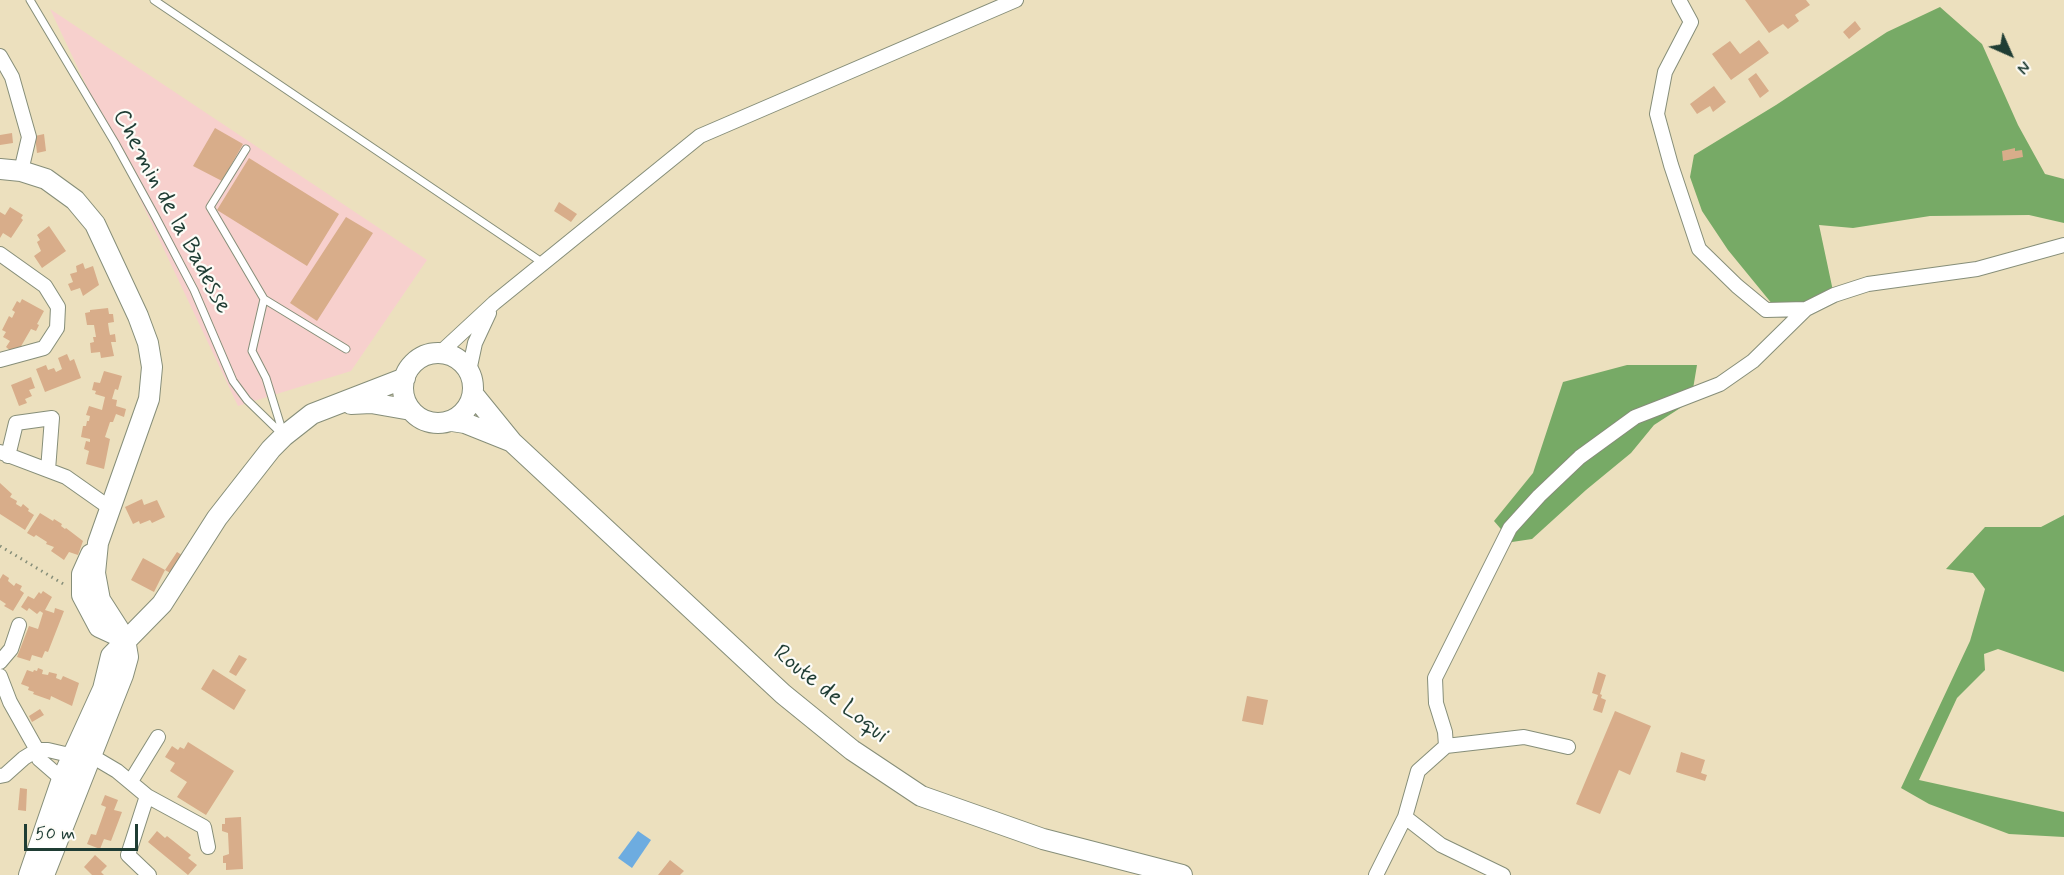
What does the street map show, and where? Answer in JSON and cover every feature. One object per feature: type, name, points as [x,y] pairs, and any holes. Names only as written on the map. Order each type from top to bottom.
[{"type":"main road","points":[[0,169],[21,171],[46,180],[75,200],[95,224],[148,343],[152,367],[149,399],[98,543],[95,573],[100,600],[125,639],[128,657],[123,675],[82,754],[44,875]]},
{"type":"main road","points":[[440,353],[451,356],[469,371],[473,382],[473,394],[469,406],[452,421],[429,422],[419,418],[405,400],[403,389],[410,368],[418,360],[429,355],[440,353]]},
{"type":"main road","points":[[125,639],[162,604],[217,518],[284,436],[312,414],[405,378]]},
{"type":"main road","name":"Route de Loqui","points":[[473,394],[512,442],[783,694],[852,750],[921,796],[1043,839],[1182,875]]},
{"type":"main road","points":[[339,404],[371,403],[411,410]]},
{"type":"main road","name":"Route de Loqui","points":[[452,421],[465,423],[512,442]]},
{"type":"main road","points":[[98,543],[87,560],[82,574],[82,593],[99,627],[125,639]]},
{"type":"main road","points":[[28,875],[62,779],[82,754]]},
{"type":"street","points":[[440,353],[494,303],[700,136],[1016,0]]},
{"type":"street","points":[[1679,0],[1691,22],[1665,72],[1657,114],[1699,249],[1766,310],[1806,309]]},
{"type":"street","points":[[0,56],[12,77],[29,137],[21,171]]},
{"type":"street","points":[[1446,746],[1445,732],[1436,703],[1435,678],[1510,528],[1539,496],[1580,457],[1635,417],[1720,384],[1753,361],[1806,309],[1834,295],[1868,284],[1977,269],[2064,245]]},
{"type":"street","points":[[0,255],[45,286],[58,307],[57,328],[44,348],[0,360]]},
{"type":"street","points":[[469,371],[475,343],[494,303]]},
{"type":"street","points":[[48,470],[52,418],[16,423],[4,454],[66,477],[110,508]]},
{"type":"street","points":[[0,662],[11,649],[19,626]]},
{"type":"street","points":[[0,676],[10,702],[37,750],[39,759],[62,779]]},
{"type":"street","points":[[131,782],[158,737]]},
{"type":"street","points":[[1376,875],[1405,817],[1418,771],[1446,746],[1524,737],[1568,747]]},
{"type":"street","points":[[0,776],[5,775],[37,750],[82,754],[131,782],[147,796],[204,827],[208,847]]},
{"type":"street","points":[[147,796],[128,855],[149,875]]},
{"type":"street","points":[[1405,817],[1441,844],[1503,875]]},
{"type":"lane","name":"Chemin de la Badesse","points":[[30,0],[115,143],[155,216],[194,290],[233,381],[247,400],[284,436]]},
{"type":"lane","points":[[154,0],[543,263]]},
{"type":"lane","points":[[246,149],[210,207],[264,299],[346,349]]},
{"type":"lane","points":[[264,299],[252,351],[266,378],[284,436]]},
{"type":"path","points":[[0,546],[57,582],[82,593]]},
{"type":"shaded area","points":[[50,9],[427,260],[351,371],[238,406]]},
{"type":"green space","points":[[1940,7],[1982,44],[2018,125],[2045,174],[2064,179],[2064,223],[2029,215],[1930,216],[1853,228],[1819,225],[1833,291],[1804,305],[1790,303],[1773,305],[1728,250],[1702,211],[1690,177],[1694,155],[1776,105],[1887,32]]},
{"type":"green space","points":[[1627,365],[1697,365],[1691,401],[1654,425],[1631,453],[1532,539],[1512,542],[1494,521],[1533,473],[1563,382]]},
{"type":"green space","points":[[2064,515],[2064,672],[1998,649],[1984,654],[1985,670],[1957,698],[1919,780],[2064,812],[2064,837],[2009,834],[1929,804],[1901,788],[1970,641],[1985,589],[1973,573],[1946,569],[1985,527],[2041,527]]},
{"type":"water","points":[[638,831],[651,840],[632,868],[618,858]]},
{"type":"building","points":[[1745,0],[1806,0],[1810,5],[1795,15],[1799,21],[1788,29],[1783,24],[1769,33]]},
{"type":"building","points":[[1855,21],[1861,29],[1849,39],[1843,32]]},
{"type":"building","points":[[1759,40],[1769,53],[1731,80],[1712,54],[1730,41],[1740,54]]},
{"type":"building","points":[[1756,73],[1769,91],[1760,98],[1748,79]]},
{"type":"building","points":[[1714,86],[1726,102],[1713,112],[1710,106],[1697,114],[1690,104]]},
{"type":"building","points":[[215,128],[243,144],[222,181],[193,166]]},
{"type":"building","points":[[12,133],[13,143],[0,145],[0,135]]},
{"type":"building","points":[[44,134],[46,151],[37,153],[35,136]]},
{"type":"building","points":[[2015,148],[2015,151],[2022,150],[2023,157],[2003,161],[2002,151]]},
{"type":"building","points":[[249,158],[339,214],[307,266],[217,210]]},
{"type":"building","points":[[559,202],[577,214],[571,222],[554,211]]},
{"type":"building","points":[[10,207],[23,215],[21,218],[23,220],[11,238],[3,233],[0,238],[0,212],[5,215]]},
{"type":"building","points":[[346,217],[373,233],[317,321],[290,303]]},
{"type":"building","points":[[49,226],[66,251],[42,268],[34,256],[41,251],[37,235]]},
{"type":"building","points":[[83,263],[85,269],[93,266],[99,285],[83,296],[80,288],[71,291],[68,284],[73,282],[70,274],[77,272],[76,266]]},
{"type":"building","points":[[22,299],[44,311],[36,331],[31,329],[20,348],[12,352],[6,347],[10,341],[3,337],[6,332],[2,330],[9,316],[12,318],[15,312],[12,310],[17,301],[20,303]]},
{"type":"building","points":[[108,308],[109,314],[113,314],[114,322],[108,323],[110,335],[115,334],[116,342],[111,342],[114,356],[101,358],[100,352],[91,353],[90,343],[94,342],[93,337],[96,337],[94,325],[87,325],[85,313],[90,310]]},
{"type":"building","points":[[67,354],[70,361],[74,359],[81,378],[45,392],[36,369],[46,365],[48,370],[54,368],[56,372],[62,369],[58,358]]},
{"type":"building","points":[[104,371],[122,376],[118,390],[115,389],[112,399],[117,400],[116,406],[126,409],[124,417],[116,414],[113,422],[110,422],[105,437],[110,439],[104,469],[86,464],[89,451],[84,449],[86,441],[90,442],[90,439],[81,437],[83,426],[86,426],[89,421],[90,416],[86,415],[89,406],[102,410],[105,397],[95,394],[96,391],[92,390],[94,382],[100,383]]},
{"type":"building","points":[[31,377],[35,388],[29,390],[32,396],[25,399],[27,403],[19,406],[11,385]]},
{"type":"building","points":[[0,483],[12,494],[10,497],[17,501],[16,504],[21,507],[23,504],[34,515],[25,530],[0,514]]},
{"type":"building","points":[[142,499],[144,505],[157,500],[165,517],[152,523],[150,520],[133,524],[125,507]]},
{"type":"building","points":[[40,513],[62,524],[61,526],[83,541],[78,555],[69,552],[64,560],[51,551],[54,547],[46,544],[47,542],[36,535],[34,537],[27,533]]},
{"type":"building","points":[[177,552],[182,555],[172,574],[165,570]]},
{"type":"building","points":[[143,558],[165,570],[154,592],[131,580]]},
{"type":"building","points":[[3,574],[14,586],[16,583],[22,586],[20,590],[24,593],[13,611],[4,606],[6,604],[0,600],[0,579]]},
{"type":"building","points":[[43,591],[52,597],[45,610],[54,613],[55,608],[64,611],[48,652],[45,651],[42,658],[32,655],[30,661],[17,657],[29,626],[38,629],[43,613],[40,611],[37,614],[29,608],[27,611],[21,607],[28,596],[34,599],[39,592],[41,594]]},
{"type":"building","points":[[239,655],[247,659],[236,676],[229,672]]},
{"type":"building","points":[[38,668],[43,670],[42,674],[48,675],[49,672],[57,674],[56,678],[61,680],[63,676],[79,683],[72,706],[51,696],[50,700],[33,694],[34,692],[28,690],[29,687],[21,684],[27,670],[33,672]]},
{"type":"building","points":[[213,669],[246,690],[234,710],[201,689]]},
{"type":"building","points":[[1598,672],[1606,675],[1600,694],[1601,698],[1606,700],[1602,713],[1593,710],[1598,695],[1592,693]]},
{"type":"building","points":[[1247,696],[1268,700],[1263,725],[1242,721]]},
{"type":"building","points":[[40,709],[44,715],[32,722],[29,716]]},
{"type":"building","points":[[1615,711],[1651,726],[1630,775],[1619,770],[1600,814],[1576,804]]},
{"type":"building","points":[[188,742],[234,771],[206,815],[177,797],[187,782],[170,771],[175,763],[165,757],[172,746],[178,750],[180,747],[184,749]]},
{"type":"building","points":[[1681,752],[1705,760],[1701,773],[1707,775],[1705,781],[1676,772]]},
{"type":"building","points":[[20,788],[27,789],[26,811],[18,810]]},
{"type":"building","points":[[105,795],[118,800],[114,810],[122,812],[111,841],[104,839],[100,849],[87,844],[91,834],[96,835],[106,807],[101,805]]},
{"type":"building","points":[[241,817],[243,869],[226,870],[223,856],[229,854],[228,833],[222,831],[222,824],[225,824],[225,818]]},
{"type":"building","points":[[157,831],[191,855],[188,858],[197,865],[188,875],[148,842]]},
{"type":"building","points":[[95,855],[107,866],[101,872],[104,875],[92,875],[84,867]]},
{"type":"building","points":[[670,860],[684,871],[680,875],[658,875]]}]
